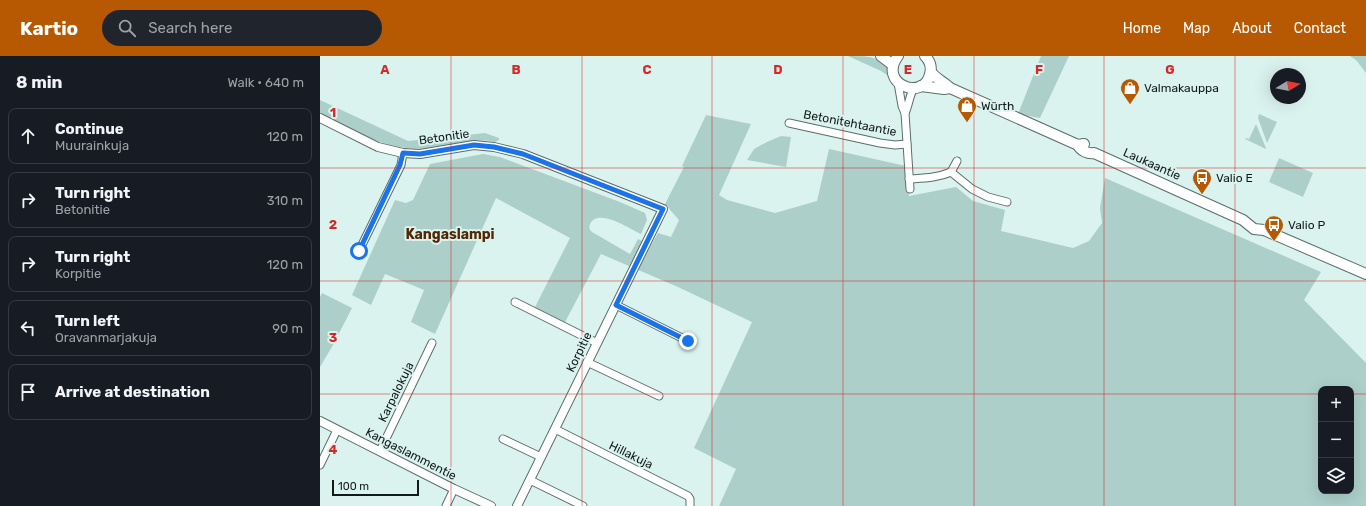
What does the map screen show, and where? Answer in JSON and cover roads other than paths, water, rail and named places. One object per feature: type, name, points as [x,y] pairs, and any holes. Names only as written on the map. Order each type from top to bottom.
[{"type":"main road","points":[[881,56],[895,61],[893,75],[898,83]]},
{"type":"main road","points":[[918,87],[929,77],[931,72],[925,56]]},
{"type":"main road","name":"Laukaantie","points":[[931,72],[934,77],[945,83],[950,88],[1078,145],[1080,149],[1090,154],[1094,152],[1243,220],[1254,229],[1264,230],[1366,274]]},
{"type":"main road","name":"Laukaantie","points":[[898,83],[906,88],[950,88]]},
{"type":"street","points":[[898,83],[902,106],[905,113],[910,189]]},
{"type":"street","points":[[905,113],[908,107],[909,98],[918,87]]},
{"type":"street","name":"Betonitie","points":[[320,118],[378,147],[403,153],[420,154],[474,145],[494,147],[523,154],[663,209]]},
{"type":"street","name":"Betonitehtaantie","points":[[789,123],[880,143],[895,145],[906,144]]},
{"type":"street","points":[[359,251],[400,165],[403,153]]},
{"type":"street","points":[[909,179],[933,178],[951,172],[956,161]]},
{"type":"street","points":[[951,172],[972,189],[988,197],[1007,202]]},
{"type":"street","name":"Korpitie","points":[[517,506],[663,209]]},
{"type":"street","points":[[515,302],[597,343]]},
{"type":"street","points":[[616,305],[688,341]]},
{"type":"street","name":"Karpalokuja","points":[[380,451],[432,343]]},
{"type":"street","points":[[587,362],[659,396]]},
{"type":"street","name":"Kangaslammentie","points":[[320,421],[454,489],[491,506]]},
{"type":"street","points":[[320,465],[337,430]]},
{"type":"street","name":"Hillakuja","points":[[555,430],[688,496],[690,499],[690,506]]},
{"type":"street","points":[[506,440],[541,457]]},
{"type":"street","points":[[530,480],[583,506]]},
{"type":"street","points":[[446,506],[454,489]]},
{"type":"place","name":"Valmakauppa","points":[[1130,105]]},
{"type":"place","name":"Würth","points":[[967,123]]},
{"type":"place","name":"Valio E","points":[[1202,195]]},
{"type":"place","name":"Valio P","points":[[1274,242]]},
{"type":"district","name":"Kangaslampi","points":[[450,234]]}]
